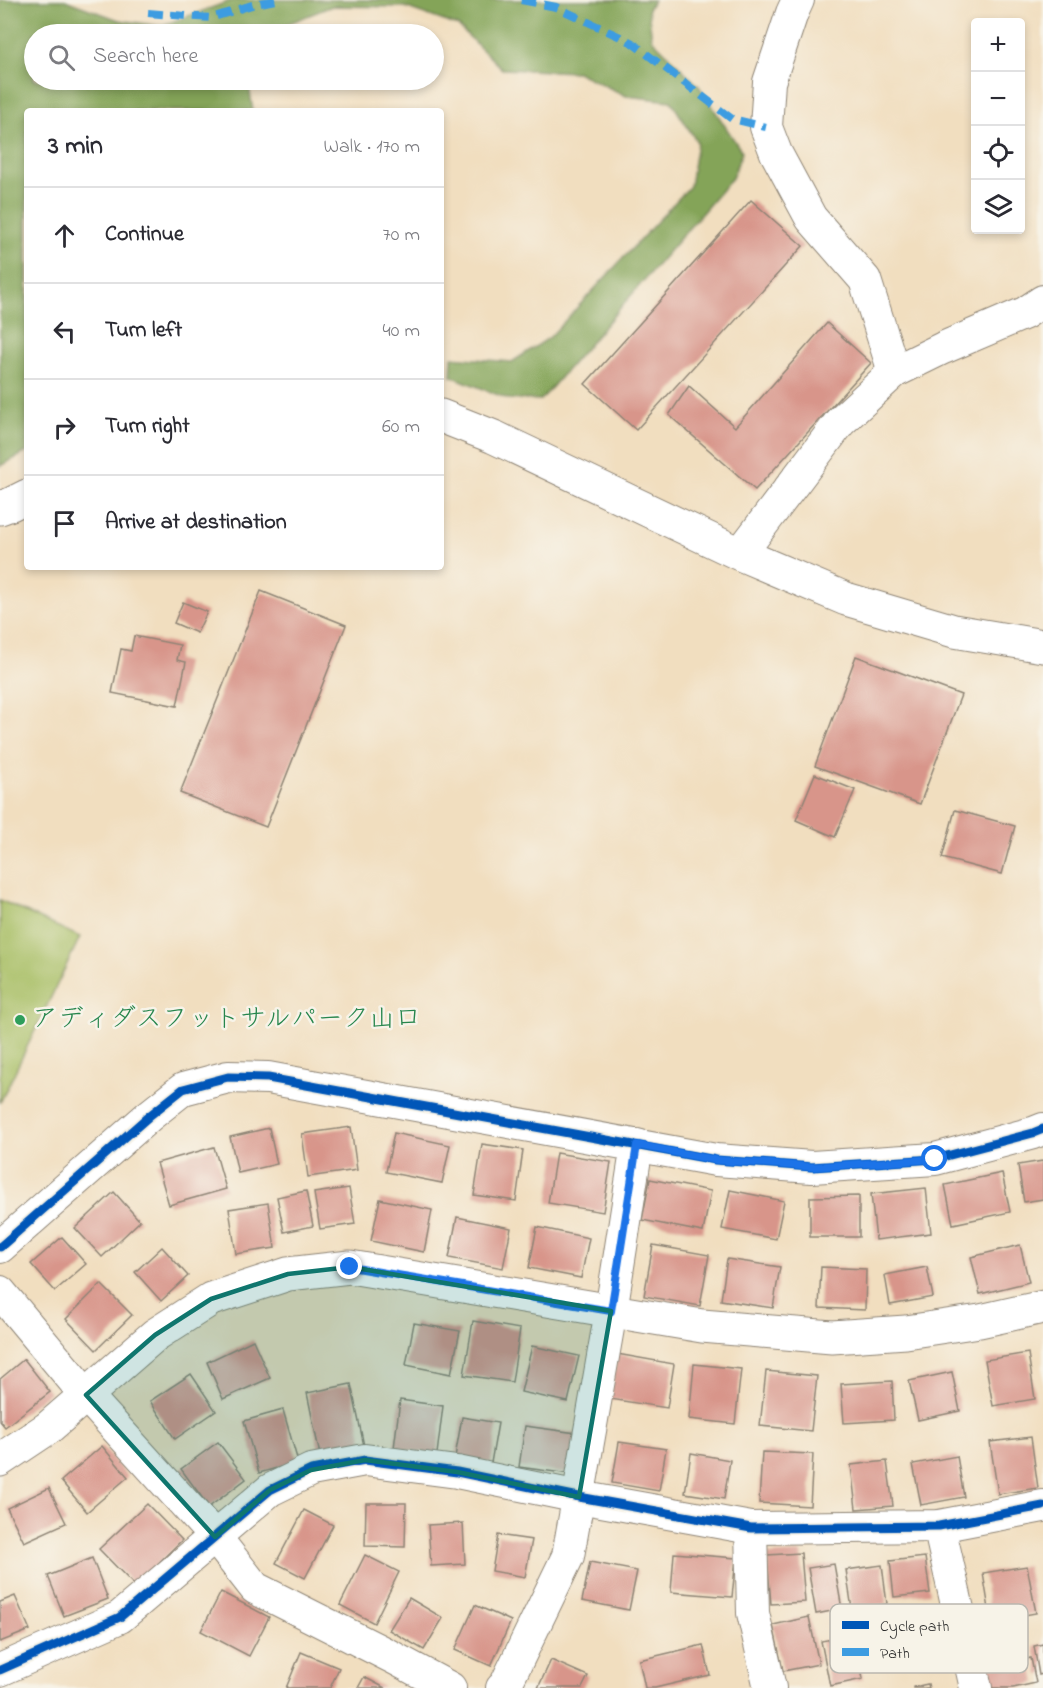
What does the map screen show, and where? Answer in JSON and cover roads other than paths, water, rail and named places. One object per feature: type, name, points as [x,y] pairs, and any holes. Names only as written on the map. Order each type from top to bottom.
[{"type":"street","points":[[798,0],[770,82],[766,127],[776,153],[811,218],[865,280],[894,372]]},
{"type":"street","points":[[740,554],[840,422],[894,372],[1025,313],[1043,301]]},
{"type":"street","points":[[444,417],[494,436],[740,554],[857,602],[954,631],[1043,646]]},
{"type":"street","points":[[0,508],[24,498]]},
{"type":"street","points":[[0,1247],[183,1089],[228,1077],[268,1078],[716,1160],[812,1167],[935,1159],[1043,1129]]},
{"type":"street","points":[[502,1688],[568,1556],[611,1311],[637,1145]]},
{"type":"street","points":[[0,1460],[48,1428],[155,1335],[211,1299],[288,1274],[350,1267],[702,1326],[832,1337],[906,1332],[980,1322],[1043,1307]]},
{"type":"street","points":[[0,1292],[86,1395],[215,1537],[255,1588],[450,1688]]},
{"type":"street","points":[[0,1670],[120,1617],[270,1490],[311,1470],[365,1460],[457,1472],[751,1528],[939,1526],[1043,1506]]},
{"type":"street","points":[[939,1526],[957,1604]]},
{"type":"street","points":[[751,1528],[753,1613],[770,1688]]},
{"type":"street","points":[[973,1673],[976,1688]]},
{"type":"place","name":"アディダスフットサルパーク山口","points":[[20,1020]]}]
